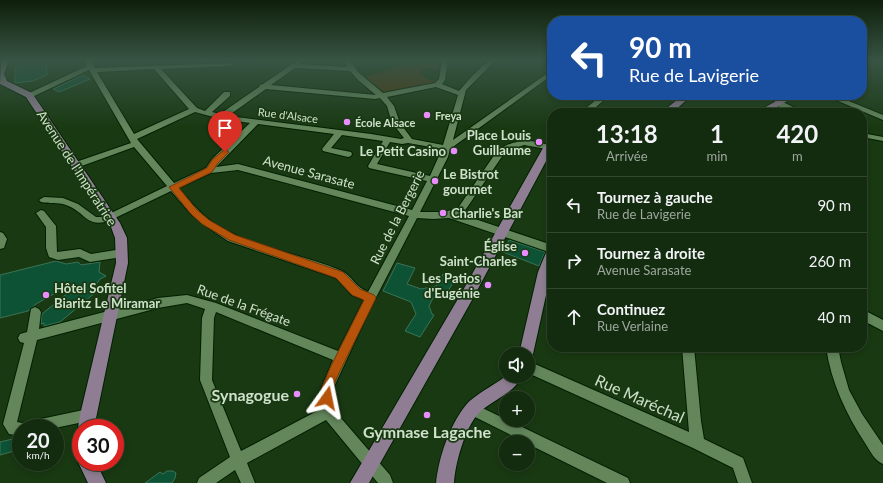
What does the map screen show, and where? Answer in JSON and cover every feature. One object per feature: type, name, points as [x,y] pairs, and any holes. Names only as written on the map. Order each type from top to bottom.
[{"type":"main road","name":"Avenue de l'Impératrice","points":[[4,83],[29,95],[76,165],[118,232],[122,253],[117,290],[87,419]]},
{"type":"main road","points":[[672,108],[682,100]]},
{"type":"main road","points":[[769,108],[784,100]]},
{"type":"main road","points":[[359,483],[467,296],[501,232],[547,153]]},
{"type":"main road","points":[[528,347],[547,264]]},
{"type":"main road","points":[[446,483],[446,471],[456,437],[472,409],[508,383]]},
{"type":"main road","points":[[91,471],[97,483]]},
{"type":"street","points":[[29,95],[59,83]]},
{"type":"street","points":[[100,83],[134,141],[194,212],[206,222],[232,238],[340,275],[356,292],[370,298]]},
{"type":"street","points":[[76,165],[134,141],[194,110],[170,83]]},
{"type":"street","points":[[221,117],[267,83]]},
{"type":"street","points":[[365,83],[390,104],[394,113],[394,120],[408,138],[407,140]]},
{"type":"street","points":[[262,86],[359,96],[382,96],[437,83]]},
{"type":"street","points":[[440,83],[462,92],[470,83]]},
{"type":"street","points":[[447,148],[537,83]]},
{"type":"street","name":"Rue de la Bergerie","points":[[328,412],[326,389],[370,298],[415,214],[447,148],[462,92]]},
{"type":"street","points":[[207,113],[227,94]]},
{"type":"street","points":[[590,108],[600,100]]},
{"type":"street","points":[[840,100],[859,108]]},
{"type":"street","points":[[778,103],[790,108]]},
{"type":"street","name":"Rue d'Alsace","points":[[194,110],[221,117],[340,132],[402,142],[407,140],[447,148]]},
{"type":"street","points":[[867,111],[883,118]]},
{"type":"street","points":[[209,170],[215,162],[256,122]]},
{"type":"street","points":[[340,132],[326,149],[348,154]]},
{"type":"street","points":[[867,136],[883,139]]},
{"type":"street","points":[[388,139],[372,166],[432,179]]},
{"type":"street","points":[[451,215],[461,210],[500,153],[509,146],[517,143],[534,142],[547,147]]},
{"type":"street","name":"Avenue Sarasate","points":[[110,218],[209,170],[238,167],[415,214],[429,216],[451,215]]},
{"type":"street","points":[[44,200],[61,201],[74,205],[95,221],[110,218]]},
{"type":"street","points":[[41,213],[51,226],[50,248],[53,254],[58,256],[80,253],[90,258],[122,253]]},
{"type":"street","points":[[451,215],[547,248]]},
{"type":"street","points":[[0,236],[2,239],[0,246]]},
{"type":"street","name":"Rue de la Frégate","points":[[28,337],[158,303],[187,299],[212,306],[341,358]]},
{"type":"street","points":[[212,306],[208,318],[206,380],[248,483]]},
{"type":"street","points":[[12,426],[10,424],[34,312]]},
{"type":"street","points":[[867,317],[883,326]]},
{"type":"street","points":[[688,352],[694,421],[698,443]]},
{"type":"street","points":[[832,352],[833,361],[846,398],[869,438],[883,456]]},
{"type":"street","name":"Rue Maréchal","points":[[535,370],[698,443],[738,463],[745,483]]},
{"type":"street","points":[[472,409],[623,483]]},
{"type":"street","points":[[204,483],[227,466],[328,412],[341,429],[371,462],[386,483]]},
{"type":"shaded area","points":[[373,83],[434,83],[433,83],[384,92]]},
{"type":"building","points":[[67,83],[82,83],[59,92],[53,89]]},
{"type":"building","name":"Église Saint-Charles","points":[[509,240],[545,252],[539,266],[503,252]]},
{"type":"building","name":"Hôtel Sofitel Biaritz Le Miramar","points":[[56,261],[66,264],[78,262],[81,265],[100,262],[99,272],[106,276],[100,279],[96,285],[96,292],[60,322],[44,326],[44,323],[41,324],[42,314],[75,287],[73,283],[36,304],[28,311],[0,318],[0,275]]},
{"type":"building","points":[[397,263],[415,268],[407,284],[421,289],[436,286],[443,274],[457,276],[445,296],[433,298],[429,306],[432,314],[434,315],[420,337],[405,331],[416,314],[411,302],[383,291]]},
{"type":"building","points":[[12,439],[12,452],[0,455],[0,442]]},
{"type":"building","points":[[167,471],[173,471],[176,473],[172,483],[145,483],[160,472],[163,474]]},
{"type":"place","name":"Freya","points":[[427,115]]},
{"type":"place","name":"École Alsace","points":[[347,122]]},
{"type":"place","name":"Place Louis Guillaume","points":[[539,142]]},
{"type":"place","name":"Le Petit Casino","points":[[454,151]]},
{"type":"place","name":"Le Bistrot gourmet","points":[[435,181]]},
{"type":"place","name":"Charlie's Bar","points":[[443,213]]},
{"type":"place","name":"Église Saint-Charles","points":[[525,253]]},
{"type":"place","name":"Les Patios d'Eugénie","points":[[488,285]]},
{"type":"place","name":"Hôtel Sofitel Biaritz Le Miramar","points":[[46,295]]},
{"type":"place","name":"Synagogue","points":[[297,394]]},
{"type":"place","name":"Gymnase Lagache","points":[[427,415]]},
{"type":"route","points":[[225,152],[209,170],[174,187],[194,212],[206,222],[232,238],[340,275],[356,292],[370,298],[341,358],[334,369],[326,389],[327,398]]}]
